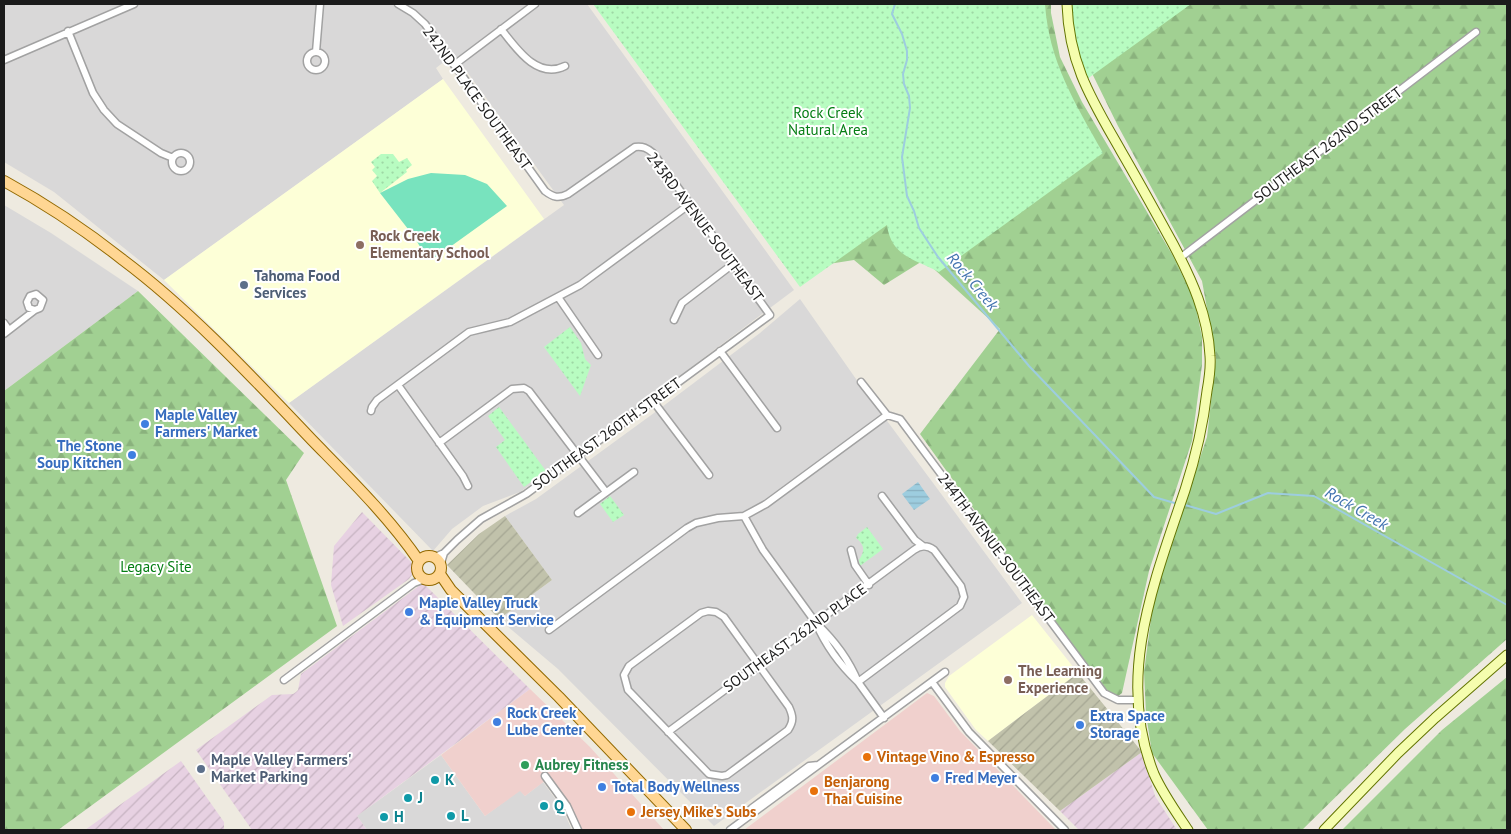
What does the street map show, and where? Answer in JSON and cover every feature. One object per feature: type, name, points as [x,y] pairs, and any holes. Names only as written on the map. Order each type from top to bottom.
[{"type":"main road","points":[[4,181],[74,223],[125,260],[177,306],[285,411],[362,492],[421,559]]},
{"type":"main road","points":[[432,570],[431,555],[421,559],[417,568],[432,570],[560,697],[686,830]]},
{"type":"street","points":[[4,60],[134,4]]},
{"type":"street","points":[[316,52],[320,4]]},
{"type":"street","name":"242ND PLACE SOUTHEAST","points":[[398,4],[413,12],[425,24],[544,191],[552,197],[560,198],[568,194],[635,147]]},
{"type":"street","points":[[454,65],[535,4]]},
{"type":"street","points":[[1067,4],[1071,42],[1082,80],[1180,258],[1200,302],[1208,333],[1210,368],[1202,434],[1163,557],[1143,631],[1138,666],[1137,700],[1141,729],[1154,773],[1163,792],[1188,830]]},
{"type":"street","points":[[501,29],[519,52],[539,67],[556,70],[565,66]]},
{"type":"street","points":[[68,31],[94,93],[104,110],[118,124],[161,153],[173,158]]},
{"type":"street","name":"SOUTHEAST 262ND STREET","points":[[1180,258],[1476,32]]},
{"type":"street","name":"243RD AVENUE SOUTHEAST","points":[[635,147],[641,146],[652,153],[770,315]]},
{"type":"street","points":[[372,411],[372,407],[377,400],[469,332],[510,322],[543,303],[558,298],[690,204]]},
{"type":"street","points":[[674,320],[682,303],[733,264]]},
{"type":"street","points":[[558,298],[598,355]]},
{"type":"street","points":[[4,323],[6,332],[35,310]]},
{"type":"street","name":"SOUTHEAST 260TH STREET","points":[[284,680],[432,570],[474,525],[495,510],[526,494],[770,315]]},
{"type":"street","points":[[720,352],[776,428]]},
{"type":"street","name":"244TH AVENUE SOUTHEAST","points":[[861,382],[887,415],[900,420],[1104,693],[1118,700],[1137,700]]},
{"type":"street","points":[[398,385],[464,476],[468,486]]},
{"type":"street","points":[[439,442],[512,390],[522,388],[529,391],[606,492]]},
{"type":"street","points":[[653,401],[709,475]]},
{"type":"street","points":[[549,630],[687,528],[696,523],[718,518],[744,516],[766,504],[887,415]]},
{"type":"street","points":[[578,513],[634,472]]},
{"type":"street","points":[[858,682],[960,606],[964,597],[961,586],[934,550],[923,546],[915,540],[882,496]]},
{"type":"street","points":[[744,516],[763,550],[816,623],[821,635],[884,718]]},
{"type":"street","name":"SOUTHEAST 262ND PLACE","points":[[668,732],[914,550],[923,546]]},
{"type":"street","points":[[851,550],[855,565],[869,585]]},
{"type":"street","points":[[712,612],[716,612],[724,617],[759,666],[789,707],[793,715],[792,723],[788,730],[727,775],[722,776],[709,774],[668,732],[628,690],[624,675],[629,666],[701,613],[712,612]]},
{"type":"street","points":[[1324,830],[1398,753],[1507,655]]},
{"type":"street","points":[[730,830],[945,672]]},
{"type":"street","points":[[932,682],[969,732],[1066,830]]},
{"type":"street","points":[[545,776],[566,806],[578,830]]},
{"type":"shaded area","points":[[4,4],[587,4],[794,290],[653,396],[520,492],[483,506],[452,529],[433,551],[289,403],[564,205],[454,54],[436,68],[443,79],[164,280],[54,192],[4,162]]},
{"type":"shaded area","name":"Rock Creek Elementary School","points":[[443,79],[544,219],[289,403],[164,280]]},
{"type":"shaded area","points":[[4,205],[51,233],[138,291],[4,391]]},
{"type":"shaded area","points":[[800,299],[856,379],[1022,603],[714,826],[558,669],[499,619],[552,580],[505,516],[536,499],[654,413],[760,333]]},
{"type":"shaded area","points":[[362,512],[411,562],[414,572],[409,579],[343,626],[331,585],[334,546]]},
{"type":"shaded area","points":[[505,516],[552,580],[499,619],[447,565],[479,534]]},
{"type":"shaded area","points":[[423,583],[530,689],[357,816],[367,830],[252,830],[196,750],[272,695],[293,694],[296,692],[301,674]]},
{"type":"shaded area","name":"The Learning Experience","points":[[1032,615],[1078,673],[988,741],[976,730],[945,687],[945,683],[949,676]]},
{"type":"shaded area","points":[[1078,673],[1142,752],[1060,811],[988,741]]},
{"type":"shaded area","points":[[530,689],[590,747],[664,830],[581,830],[569,804],[550,777],[525,796],[520,791],[485,816],[441,755]]},
{"type":"shaded area","points":[[927,693],[934,696],[960,731],[1056,830],[744,830]]},
{"type":"shaded area","points":[[1142,752],[1155,796],[1177,830],[1079,830],[1060,811]]},
{"type":"shaded area","points":[[441,755],[485,816],[520,790],[525,796],[543,782],[562,808],[572,830],[367,830],[357,816]]},
{"type":"shaded area","points":[[181,761],[224,822],[224,830],[85,830]]},
{"type":"green space","name":"Rock Creek Natural Area","points":[[593,4],[1045,4],[1047,25],[1052,45],[1065,82],[1103,153],[939,272],[913,260],[899,250],[893,244],[887,225],[800,287]]},
{"type":"green space","points":[[598,4],[1051,4],[1051,13],[1060,57],[1082,102],[1173,256],[1194,299],[1202,337],[1202,365],[1192,441],[1149,571],[1122,693],[1117,697],[1103,689],[920,434],[1000,329],[924,260],[884,285],[854,260],[797,269]]},
{"type":"green space","points":[[1062,4],[1191,4],[1083,82],[1066,34]]},
{"type":"green space","points":[[1075,4],[1507,4],[1507,639],[1405,729],[1302,830],[1208,830],[1152,753],[1146,714],[1144,672],[1154,596],[1207,437],[1216,358],[1202,281],[1118,126],[1084,57]]},
{"type":"green space","points":[[381,154],[393,154],[399,162],[407,158],[412,165],[406,170],[407,172],[380,193],[372,181],[377,176],[372,170],[375,167],[371,162]]},
{"type":"green space","points":[[431,173],[465,175],[487,184],[507,206],[436,257],[430,257],[423,252],[415,238],[380,193],[408,179]]},
{"type":"green space","name":"Legacy Site","points":[[138,291],[304,453],[286,480],[337,626],[58,830],[4,830],[4,391]]},
{"type":"green space","points":[[570,327],[581,343],[585,359],[591,365],[580,396],[544,347]]},
{"type":"green space","points":[[499,407],[546,471],[524,487],[496,447],[505,440],[488,416]]},
{"type":"green space","points":[[610,496],[624,515],[613,522],[600,504]]},
{"type":"green space","points":[[867,527],[883,549],[860,566],[859,560],[863,548],[856,538]]},
{"type":"green space","points":[[1507,677],[1507,830],[1342,830],[1442,730]]},
{"type":"water","points":[[918,482],[930,499],[914,510],[902,494]]},
{"type":"waterway","name":"Rock Creek","points":[[895,4],[892,14],[902,34],[907,51],[907,60],[903,74],[910,108],[902,157],[907,196],[919,228],[938,257],[1029,366],[1154,497],[1178,504]]},
{"type":"waterway","name":"Rock Creek","points":[[1185,505],[1216,514],[1268,493],[1314,496],[1507,605]]},
{"type":"place","name":"Rock Creek Elementary School","points":[[360,245]]},
{"type":"place","name":"Tahoma Food Services","points":[[244,285]]},
{"type":"place","name":"Maple Valley Farmers' Market","points":[[145,424]]},
{"type":"place","name":"The Stone Soup Kitchen","points":[[132,455]]},
{"type":"place","name":"Maple Valley Truck & Equipment Service","points":[[409,612]]},
{"type":"place","name":"The Learning Experience","points":[[1008,680]]},
{"type":"place","name":"Rock Creek Lube Center","points":[[497,722]]},
{"type":"place","name":"Extra Space Storage","points":[[1080,725]]},
{"type":"place","name":"Vintage Vino & Espresso","points":[[867,757]]},
{"type":"place","name":"Aubrey Fitness","points":[[525,765]]},
{"type":"place","name":"Maple Valley Farmers' Market Parking","points":[[201,769]]},
{"type":"place","name":"Fred Meyer","points":[[935,778]]},
{"type":"place","name":"K","points":[[435,780]]},
{"type":"place","name":"Total Body Wellness","points":[[602,787]]},
{"type":"place","name":"Benjarong Thai Cuisine","points":[[814,791]]},
{"type":"place","name":"J","points":[[408,798]]},
{"type":"place","name":"Q","points":[[544,806]]},
{"type":"place","name":"Jersey Mike's Subs","points":[[631,812]]},
{"type":"place","name":"L","points":[[451,816]]},
{"type":"place","name":"H","points":[[384,817]]}]
